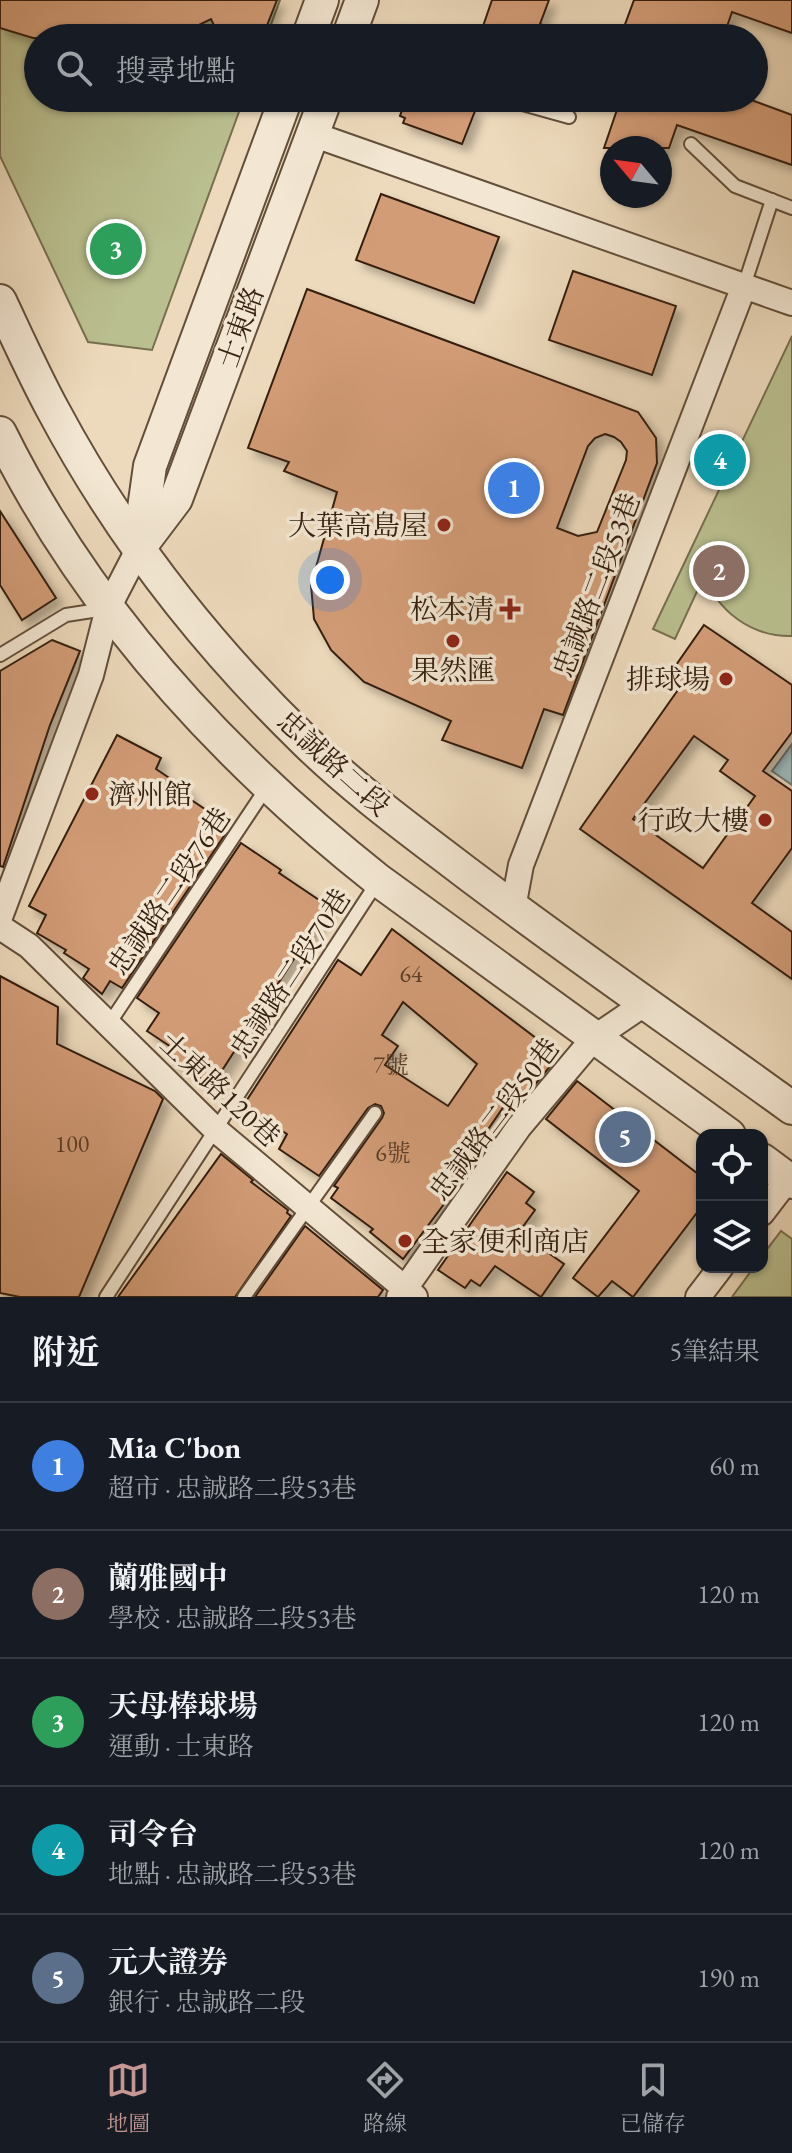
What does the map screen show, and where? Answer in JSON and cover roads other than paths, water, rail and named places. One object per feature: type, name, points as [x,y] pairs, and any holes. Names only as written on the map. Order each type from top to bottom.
[{"type":"street","points":[[313,24],[322,0]]},
{"type":"street","points":[[353,24],[362,0]]},
{"type":"street","name":"士東路","points":[[139,548],[150,466],[281,112]]},
{"type":"street","name":"士東路","points":[[0,917],[91,675],[108,608],[139,548],[176,499],[321,112]]},
{"type":"street","points":[[312,134],[792,303]]},
{"type":"street","name":"忠誠路二段53巷","points":[[513,908],[521,865],[744,286]]},
{"type":"street","name":"忠誠路二段","points":[[0,301],[53,409],[86,467],[139,548],[240,673],[305,741],[363,794],[513,908],[792,1108]]},
{"type":"street","points":[[0,433],[62,544],[140,651],[200,718],[268,785],[322,836],[378,880],[721,1129]]},
{"type":"street","name":"士東路120巷","points":[[0,927],[29,946],[217,1131],[407,1294]]},
{"type":"street","name":"忠誠路二段50巷","points":[[407,1294],[519,1127],[594,1038],[647,1002]]},
{"type":"street","points":[[768,1164],[790,1181],[768,1206]]},
{"type":"street","points":[[698,1297],[716,1273]]},
{"type":"lane","points":[[551,112],[569,117]]},
{"type":"lane","points":[[691,144],[735,186],[792,208]]},
{"type":"lane","points":[[744,286],[772,200]]},
{"type":"lane","points":[[0,655],[66,615],[108,608]]},
{"type":"lane","name":"忠誠路二段76巷","points":[[109,1024],[268,785]]},
{"type":"lane","name":"忠誠路二段70巷","points":[[106,1297],[378,880]]},
{"type":"lane","points":[[244,1297],[375,1113]]},
{"type":"water","points":[[792,744],[792,785],[772,771]]},
{"type":"place","name":"天母棒球場","points":[[116,249]]},
{"type":"place","name":"司令台","points":[[720,460]]},
{"type":"place","name":"Mia C'bon","points":[[514,488]]},
{"type":"place","name":"大葉高島屋","points":[[444,525]]},
{"type":"place","name":"蘭雅國中","points":[[719,571]]},
{"type":"place","name":"松本清","points":[[510,609]]},
{"type":"place","name":"果然匯","points":[[453,641]]},
{"type":"place","name":"排球場","points":[[726,679]]},
{"type":"place","name":"濟州館","points":[[92,794]]},
{"type":"place","name":"行政大樓","points":[[765,820]]},
{"type":"place","name":"元大證券","points":[[625,1137]]},
{"type":"place","name":"全家便利商店","points":[[405,1241]]}]
